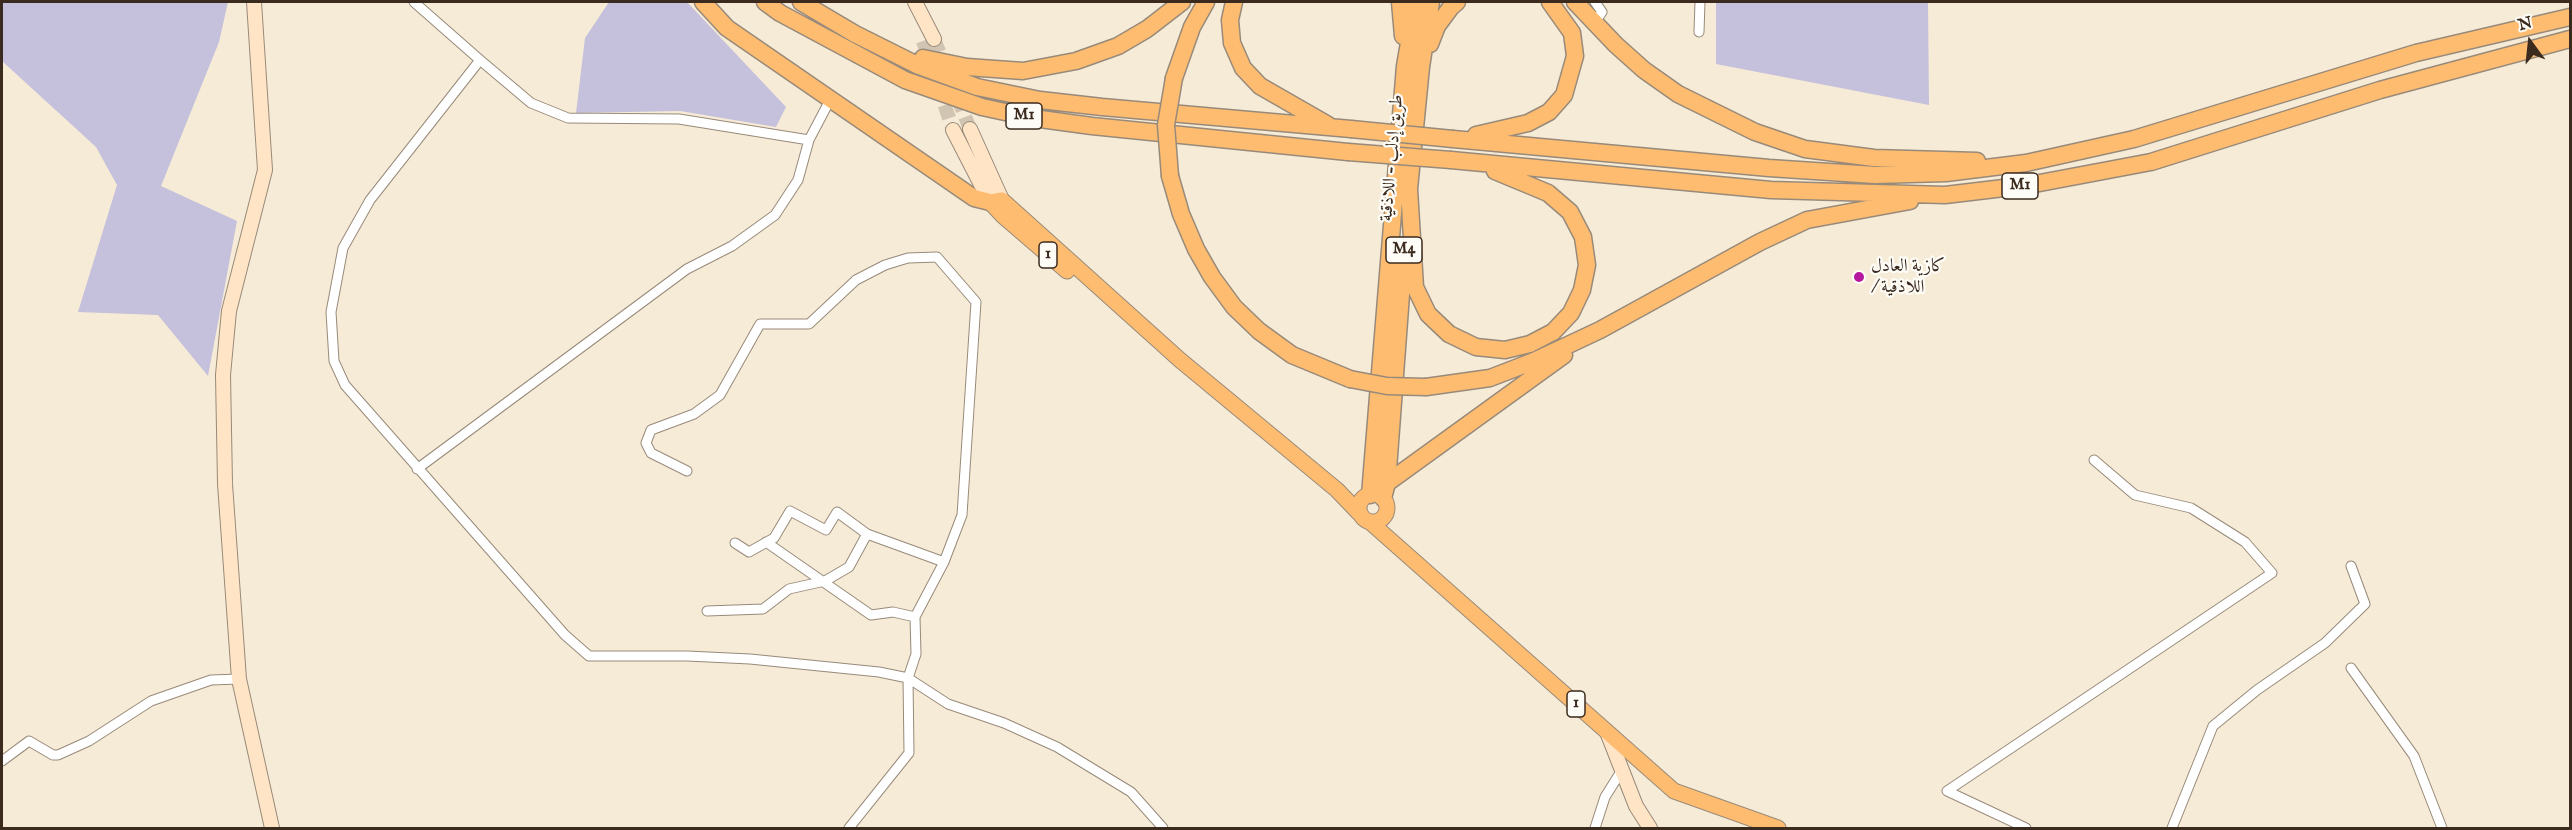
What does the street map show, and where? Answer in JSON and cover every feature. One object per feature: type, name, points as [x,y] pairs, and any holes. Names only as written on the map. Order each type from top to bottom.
[{"type":"highway","points":[[703,2],[728,28],[974,198],[996,201]]},
{"type":"highway","name":"M1","points":[[765,2],[780,13],[905,80],[982,107],[1033,118],[1348,152],[1771,190],[1945,195],[2029,185],[2151,162],[2380,90],[2571,39]]},
{"type":"highway","name":"M1","points":[[801,2],[855,34],[920,66],[976,87],[1040,100],[1769,168],[1875,175],[1946,173],[2026,163],[2134,139],[2416,53],[2571,17]]},
{"type":"highway","points":[[897,53],[967,67],[1023,71],[1076,61],[1118,46],[1148,29],[1182,2]]},
{"type":"highway","points":[[1206,2],[1192,27],[1174,78],[1166,125],[1170,176],[1181,214],[1212,278],[1234,307],[1259,331],[1292,355],[1350,379],[1387,386],[1426,387],[1490,378],[1534,361],[1600,330],[1760,242],[1807,220],[1945,195]]},
{"type":"highway","points":[[1233,2],[1230,20],[1232,43],[1243,68],[1260,86],[1334,128]]},
{"type":"highway","points":[[1400,2],[1413,67]]},
{"type":"highway","name":"طريق إدلب - اللاذقية","points":[[1378,497],[1409,189],[1416,2]]},
{"type":"highway","name":"طريق إدلب - اللاذقية","points":[[1378,497],[1413,67],[1431,2]]},
{"type":"highway","points":[[1413,67],[1437,26],[1450,7],[1457,2]]},
{"type":"highway","points":[[1453,139],[1528,123],[1549,112],[1564,95],[1571,79],[1575,56],[1572,33],[1550,2]]},
{"type":"highway","points":[[1575,2],[1644,70],[1678,94],[1755,132],[1805,148],[1874,158],[2026,163]]},
{"type":"highway","points":[[1409,189],[1415,287],[1428,314],[1435,321],[1449,334],[1476,347],[1505,350],[1530,344],[1553,332],[1571,313],[1582,290],[1587,265],[1583,237],[1570,212],[1548,193],[1520,180],[1479,166],[1451,160]]},
{"type":"highway","points":[[1378,497],[1600,330]]},
{"type":"main road","name":"1","points":[[996,201],[1002,215],[1089,289],[1112,300],[1180,360],[1338,490],[1365,519],[1396,543],[1674,791],[1778,828]]},
{"type":"main road","name":"1","points":[[1338,490],[1378,497],[1396,543]]},
{"type":"main road","points":[[1378,497],[1382,520],[1365,519],[1359,506],[1378,497]]},
{"type":"street","points":[[254,2],[265,170],[229,311],[223,375],[225,484],[239,679],[272,828]]},
{"type":"street","points":[[414,2],[531,103],[568,118],[679,119],[809,140]]},
{"type":"street","points":[[915,2],[929,40]]},
{"type":"street","points":[[1594,23],[1602,12],[1595,2]]},
{"type":"street","points":[[1699,32],[1700,2]]},
{"type":"street","points":[[480,60],[370,200],[343,248],[332,312],[334,361],[345,385],[417,469],[565,635],[589,656],[687,656],[750,659],[879,672],[908,678],[948,704],[1004,723],[1057,747],[1131,792],[1163,828]]},
{"type":"street","points":[[417,469],[679,275],[732,246],[775,215],[798,180],[809,140],[830,100]]},
{"type":"street","points":[[970,129],[996,201]]},
{"type":"street","points":[[953,130],[996,201]]},
{"type":"street","points":[[687,471],[651,453],[646,443],[651,430],[694,414],[720,395],[760,324],[809,324],[856,280],[885,265],[908,258],[937,257],[976,302],[962,515],[944,562],[915,617],[916,654],[908,678],[909,753],[849,828]]},
{"type":"street","points":[[2026,828],[1947,791],[2272,573],[2245,542],[2192,508],[2135,495],[2094,460]]},
{"type":"street","points":[[735,543],[749,552],[774,538],[790,511],[826,530],[837,512],[867,534],[944,562]]},
{"type":"street","points":[[707,611],[763,609],[789,589],[825,581],[849,567],[867,534]]},
{"type":"street","points":[[766,542],[871,615],[893,612],[915,617]]},
{"type":"street","points":[[2172,828],[2213,726],[2257,690],[2325,643],[2365,604],[2351,566]]},
{"type":"street","points":[[2351,669],[2414,756],[2442,828]]},
{"type":"street","points":[[2,761],[29,741],[58,755],[89,741],[151,701],[211,680],[239,679]]},
{"type":"street","points":[[1607,732],[1636,806],[1650,828]]},
{"type":"street","points":[[1595,828],[1605,797],[1622,770]]},
{"type":"shaded area","points":[[2,2],[228,2],[219,42],[161,186],[237,221],[208,376],[158,315],[78,312],[117,185],[96,147],[2,61]]},
{"type":"shaded area","points":[[609,2],[687,2],[786,107],[776,127],[680,111],[576,113],[585,38]]},
{"type":"shaded area","points":[[1716,2],[1928,2],[1929,105],[1716,64]]},
{"type":"tunnel","points":[[934,39],[970,129]]},
{"type":"tunnel","points":[[923,41],[932,67]]},
{"type":"tunnel","points":[[938,85],[953,130]]},
{"type":"place","name":"كازية العادل / اللاذقية","points":[[1859,277]]}]
